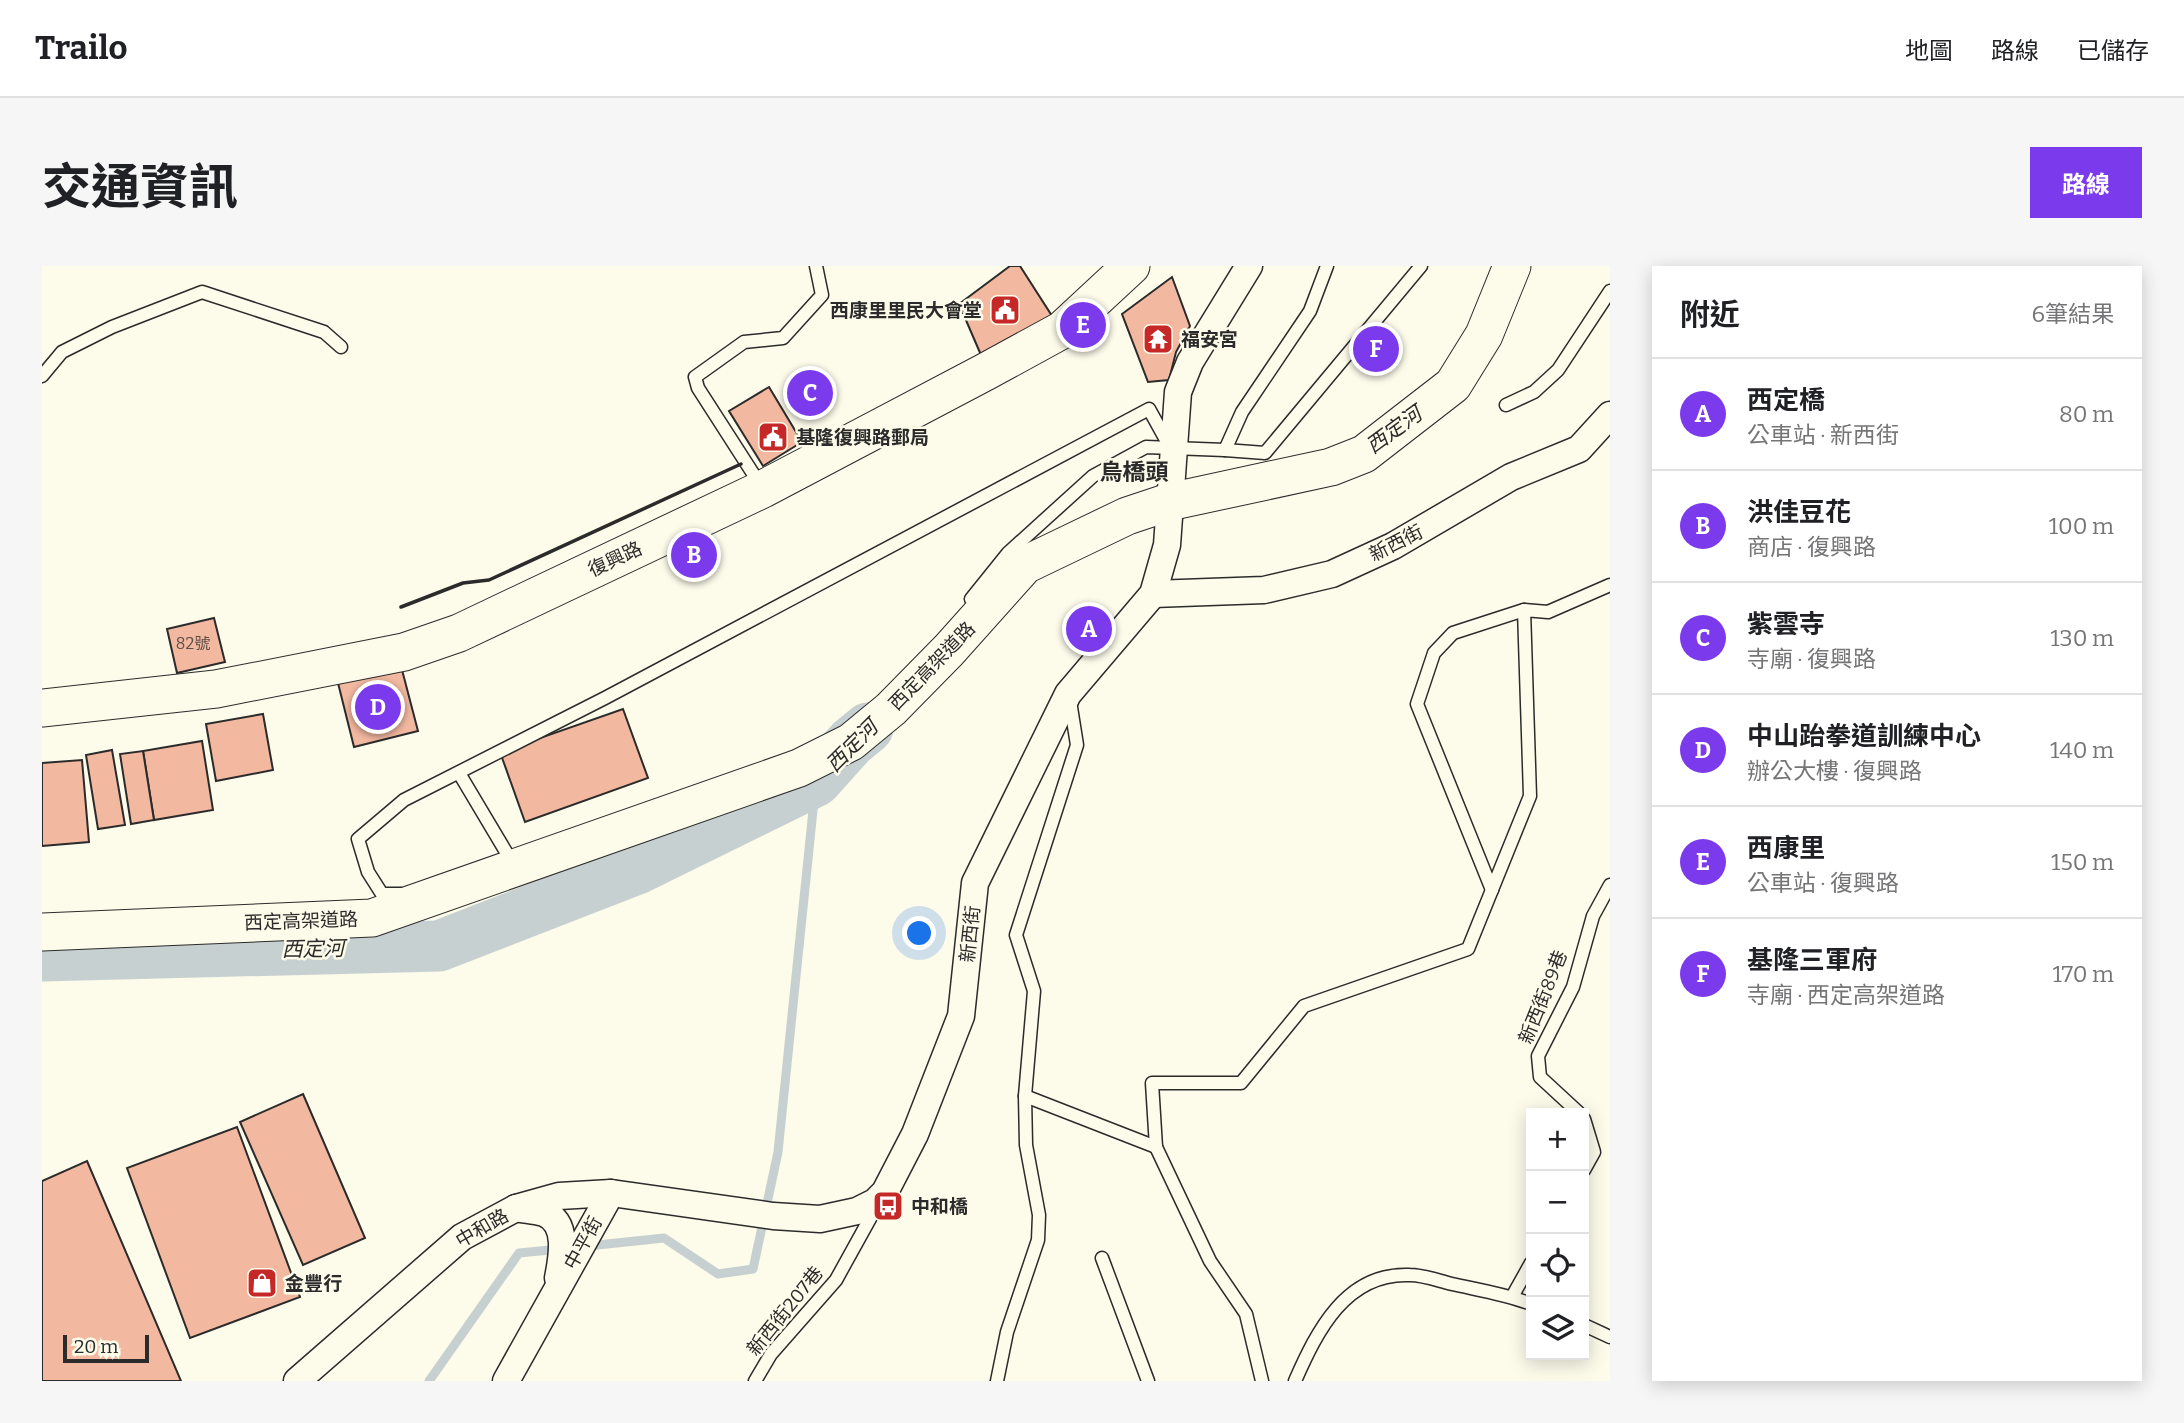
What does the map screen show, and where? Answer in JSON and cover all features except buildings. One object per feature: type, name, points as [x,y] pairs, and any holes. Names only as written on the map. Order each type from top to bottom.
[{"type":"street","name":"復興路","points":[[42,708],[216,689],[404,652],[459,633],[763,489],[1062,330],[1131,266]]},
{"type":"street","name":"新西街","points":[[885,1192],[915,1134],[961,1016],[975,883],[1068,694],[1153,594],[1167,545],[1178,392],[1190,362],[1249,266]]},
{"type":"street","name":"西定高架道路","points":[[42,932],[372,918],[799,768],[851,742],[891,709],[949,650],[1025,565],[1127,516],[1170,487],[1331,467],[1353,460],[1375,447],[1453,385],[1484,335],[1512,266]]},
{"type":"street","name":"新西街","points":[[1153,594],[1264,590],[1332,573],[1393,546],[1511,477],[1579,449],[1610,415]]},
{"type":"street","name":"中和路","points":[[297,1381],[452,1245],[516,1208],[559,1196],[611,1193],[773,1216],[820,1219],[846,1214],[867,1206],[885,1192]]},
{"type":"street","name":"中平街","points":[[506,1381],[555,1293],[565,1256],[592,1228],[611,1193]]},
{"type":"street","name":"中平街","points":[[516,1208],[546,1214],[557,1225],[565,1256]]},
{"type":"lane","points":[[763,489],[698,388],[695,377],[744,342],[783,338],[822,295],[816,266]]},
{"type":"lane","points":[[1170,487],[1225,450],[1242,412],[1310,311],[1327,266]]},
{"type":"lane","points":[[1225,450],[1265,453],[1421,266]]},
{"type":"lane","points":[[1506,405],[1534,392],[1559,370],[1610,291]]},
{"type":"lane","points":[[42,376],[62,352],[113,327],[202,292],[324,332],[341,347]]},
{"type":"lane","points":[[586,829],[407,894],[382,894],[368,872],[358,839],[404,800],[605,698],[1149,409],[1170,487]]},
{"type":"lane","points":[[959,614],[1008,553],[1093,476],[1146,447],[1170,487]]},
{"type":"lane","points":[[1492,890],[1417,704],[1434,653],[1453,633],[1524,610],[1548,612],[1610,585]]},
{"type":"lane","points":[[1262,1381],[1246,1314],[1210,1261],[1156,1147],[1152,1083],[1241,1083],[1304,1006],[1468,949],[1530,796],[1524,610]]},
{"type":"lane","points":[[997,1381],[1007,1332],[1038,1240],[1039,1215],[1026,1145],[1025,1097],[1034,991],[1016,935],[1077,745],[1068,694]]},
{"type":"lane","points":[[459,772],[509,857]]},
{"type":"lane","name":"新西街89巷","points":[[1574,1108],[1540,1077],[1538,1056],[1573,986],[1593,916],[1610,885]]},
{"type":"lane","points":[[1025,1097],[1156,1147]]},
{"type":"lane","points":[[1589,1136],[1594,1152],[1589,1161]]},
{"type":"lane","name":"新西街207巷","points":[[755,1381],[771,1354],[836,1280],[885,1192]]},
{"type":"lane","points":[[1102,1258],[1148,1381]]},
{"type":"lane","points":[[1512,1297],[1526,1272]]},
{"type":"lane","points":[[1295,1381],[1307,1354],[1336,1307],[1354,1290],[1371,1281],[1388,1276],[1411,1275],[1526,1302]]},
{"type":"lane","points":[[1589,1327],[1610,1337]]},
{"type":"waterway","name":"西定河","points":[[42,956],[439,946],[637,869],[816,781],[851,742],[868,728]]},
{"type":"waterway","points":[[588,1246],[664,1238],[718,1274],[753,1269],[778,1152],[816,781]]},
{"type":"waterway","points":[[429,1381],[519,1253],[560,1249]]},
{"type":"wall","points":[[401,607],[463,583],[489,580],[741,464]]},
{"type":"place","name":"西康里里民大會堂","points":[[1005,310]]},
{"type":"place","name":"西康里","points":[[1083,325]]},
{"type":"place","name":"福安宮","points":[[1158,339]]},
{"type":"place","name":"基隆三軍府","points":[[1376,349]]},
{"type":"place","name":"紫雲寺","points":[[810,393]]},
{"type":"place","name":"基隆復興路郵局","points":[[773,437]]},
{"type":"place","name":"洪佳豆花","points":[[694,555]]},
{"type":"place","name":"西定橋","points":[[1089,629]]},
{"type":"place","name":"中山跆拳道訓練中心","points":[[378,707]]},
{"type":"place","name":"中和橋","points":[[888,1206]]},
{"type":"place","name":"金豐行","points":[[262,1283]]},
{"type":"district","name":"烏橋頭","points":[[1134,472]]}]
